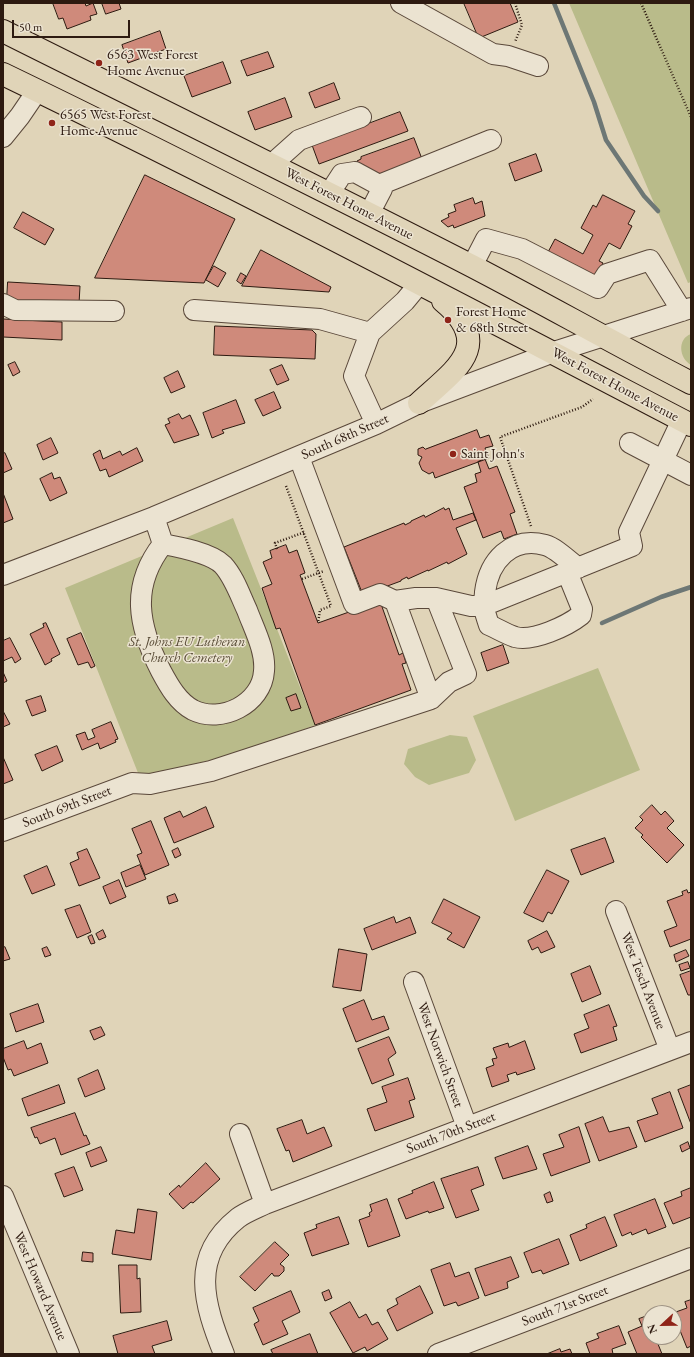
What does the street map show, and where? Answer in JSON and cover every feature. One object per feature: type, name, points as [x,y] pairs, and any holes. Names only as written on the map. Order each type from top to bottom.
[{"type":"main road","name":"West Forest Home Avenue","points":[[3,31],[472,266],[603,335],[648,362],[691,383]]},
{"type":"main road","name":"West Forest Home Avenue","points":[[3,74],[179,160],[554,352],[687,422]]},
{"type":"main road","points":[[419,403],[462,364],[467,352],[468,340],[464,326],[456,312],[424,286]]},
{"type":"street","points":[[401,3],[493,54],[508,56],[538,66]]},
{"type":"street","points":[[3,137],[37,91]]},
{"type":"street","points":[[271,165],[299,140],[361,117]]},
{"type":"street","points":[[379,185],[491,140]]},
{"type":"street","points":[[329,194],[342,174],[350,171],[355,172],[379,185],[382,189],[382,192],[369,214]]},
{"type":"street","points":[[472,266],[486,239],[522,249],[598,288],[607,274],[650,260],[686,309]]},
{"type":"street","points":[[376,424],[354,376],[370,333],[424,286]]},
{"type":"street","points":[[3,304],[15,310],[114,311]]},
{"type":"street","name":"South 68th Street","points":[[3,575],[154,517],[376,424],[419,403],[554,352],[686,309]]},
{"type":"street","points":[[194,310],[320,319],[370,333]]},
{"type":"street","points":[[299,457],[326,525],[354,604],[380,594],[395,601],[416,598],[436,598],[471,606],[483,606],[632,546],[629,532],[663,461],[687,422]]},
{"type":"street","points":[[630,443],[691,475]]},
{"type":"street","points":[[154,517],[163,544]]},
{"type":"street","points":[[532,543],[547,545],[572,570],[582,609],[581,615],[570,623],[530,638],[515,637],[489,625],[483,606],[487,578],[495,561],[507,551],[516,546],[532,543]]},
{"type":"street","points":[[163,544],[184,548],[222,564],[230,574],[240,593],[257,636],[263,657],[264,672],[261,683],[254,695],[245,704],[234,711],[222,715],[203,714],[192,710],[180,701],[168,684],[153,655],[140,612],[141,596],[145,577],[153,557],[163,544]]},
{"type":"street","points":[[395,601],[431,698],[450,682],[466,674],[436,598]]},
{"type":"street","name":"South 69th Street","points":[[3,831],[132,783],[150,784],[211,771],[431,698]]},
{"type":"street","name":"West Tesch Avenue","points":[[616,912],[670,1050]]},
{"type":"street","name":"West Norwich Street","points":[[414,982],[467,1127]]},
{"type":"street","name":"South 70th Street","points":[[224,1354],[211,1322],[205,1296],[205,1270],[218,1238],[239,1217],[266,1204],[691,1042]]},
{"type":"street","points":[[240,1134],[266,1204]]},
{"type":"street","name":"West Howard Avenue","points":[[3,1196],[69,1354]]},
{"type":"street","name":"South 71st Street","points":[[438,1354],[691,1258]]},
{"type":"path","points":[[508,56],[522,25],[515,3]]},
{"type":"path","points":[[641,3],[691,117]]},
{"type":"path","points":[[532,532],[531,521],[500,437],[582,407],[593,399]]},
{"type":"path","points":[[286,486],[331,606],[320,610],[318,623]]},
{"type":"path","points":[[277,549],[275,543],[326,525]]},
{"type":"path","points":[[302,579],[340,565]]},
{"type":"green space","points":[[569,3],[691,3],[691,282],[688,283]]},
{"type":"green space","points":[[691,334],[691,365],[684,358],[681,349],[683,340],[686,336]]},
{"type":"green space","name":"St. Johns EU Lutheran Church Cemetery","points":[[233,518],[315,725],[253,749],[140,778],[65,588]]},
{"type":"green space","points":[[598,668],[640,770],[515,821],[473,716]]},
{"type":"green space","points":[[450,735],[467,737],[476,760],[469,773],[429,785],[415,777],[404,764],[408,749]]},
{"type":"building","points":[[53,3],[85,3],[86,6],[93,3],[97,14],[90,16],[91,20],[67,29],[63,18],[59,19]]},
{"type":"building","points":[[102,3],[119,3],[121,9],[106,14]]},
{"type":"building","points":[[464,3],[510,3],[518,22],[479,38]]},
{"type":"building","points":[[160,31],[166,49],[128,63],[122,45]]},
{"type":"building","points":[[268,52],[274,67],[247,76],[241,61]]},
{"type":"building","points":[[223,62],[231,83],[192,97],[184,76]]},
{"type":"building","points":[[334,83],[340,99],[315,108],[309,93]]},
{"type":"building","points":[[285,98],[292,117],[255,130],[248,112]]},
{"type":"building","points":[[400,112],[408,131],[319,164],[312,145]]},
{"type":"building","points":[[414,138],[422,159],[379,178],[360,168],[357,161],[361,159],[361,157]]},
{"type":"building","points":[[536,154],[542,171],[515,181],[509,164]]},
{"type":"building","points":[[145,175],[235,219],[204,283],[95,278]]},
{"type":"building","points":[[603,195],[635,211],[628,224],[632,226],[620,249],[609,243],[599,261],[603,263],[594,280],[547,254],[555,239],[583,254],[593,235],[581,228],[593,205],[596,207]]},
{"type":"building","points":[[473,198],[475,204],[482,201],[485,216],[454,228],[453,225],[448,227],[441,221],[449,217],[448,214],[456,211],[454,205]]},
{"type":"building","points":[[23,212],[54,229],[45,245],[14,228]]},
{"type":"building","points":[[261,250],[331,287],[329,292],[242,286]]},
{"type":"building","points":[[214,266],[226,273],[218,287],[206,280]]},
{"type":"building","points":[[241,273],[246,276],[241,284],[237,281]]},
{"type":"building","points":[[8,282],[80,286],[79,304],[7,300]]},
{"type":"building","points":[[3,319],[62,322],[62,340],[3,337]]},
{"type":"building","points":[[215,326],[312,330],[316,334],[315,359],[214,355]]},
{"type":"building","points":[[15,362],[20,372],[13,376],[8,365]]},
{"type":"building","points":[[282,365],[289,380],[277,385],[270,370]]},
{"type":"building","points":[[178,371],[185,387],[171,393],[164,378]]},
{"type":"building","points":[[274,392],[281,408],[263,416],[255,400]]},
{"type":"building","points":[[236,400],[245,423],[222,430],[224,433],[212,438],[203,413]]},
{"type":"building","points":[[179,414],[182,419],[190,415],[199,435],[174,443],[165,425],[170,423],[168,419]]},
{"type":"building","name":"Saint John's","points":[[477,430],[480,438],[489,435],[493,446],[485,448],[489,458],[435,478],[433,472],[429,474],[422,470],[419,463],[422,457],[418,455],[418,449],[423,447],[425,449]]},
{"type":"building","points":[[51,438],[58,453],[43,460],[37,445]]},
{"type":"building","points":[[137,448],[143,461],[109,477],[106,469],[100,471],[93,454],[100,450],[103,459],[120,451],[122,455]]},
{"type":"building","points":[[5,453],[12,469],[3,473],[3,454]]},
{"type":"building","points":[[485,459],[489,469],[497,466],[515,512],[510,514],[517,534],[504,539],[501,531],[483,538],[464,487],[477,482],[475,474],[481,472],[478,462]]},
{"type":"building","points":[[52,473],[54,479],[60,477],[67,493],[50,501],[40,479]]},
{"type":"building","points":[[3,493],[13,519],[3,523]]},
{"type":"building","points":[[444,508],[445,510],[449,508],[453,520],[473,513],[476,520],[456,528],[467,554],[448,564],[447,562],[408,579],[407,577],[401,581],[363,595],[344,547],[404,523],[405,525],[424,515],[425,517]]},
{"type":"building","points":[[286,545],[289,553],[297,550],[305,573],[300,575],[318,623],[380,601],[399,655],[403,653],[406,663],[402,664],[411,690],[315,725],[280,628],[276,629],[262,588],[272,584],[263,562],[272,558],[270,551]]},
{"type":"building","points":[[46,623],[60,654],[51,659],[52,661],[45,665],[30,634],[44,627],[43,624]]},
{"type":"building","points":[[81,633],[95,666],[91,668],[88,662],[78,665],[67,639]]},
{"type":"building","points":[[10,638],[21,659],[15,663],[12,657],[3,661],[3,641]]},
{"type":"building","points":[[503,645],[509,663],[487,671],[481,653]]},
{"type":"building","points":[[3,672],[7,681],[3,683]]},
{"type":"building","points":[[296,694],[301,708],[291,711],[286,698]]},
{"type":"building","points":[[41,696],[46,711],[32,716],[26,701]]},
{"type":"building","points":[[3,711],[10,724],[3,727]]},
{"type":"building","points":[[111,722],[118,739],[115,740],[116,742],[100,749],[98,743],[82,750],[76,735],[85,732],[88,740],[95,737],[92,730]]},
{"type":"building","points":[[57,746],[63,761],[42,771],[35,755]]},
{"type":"building","points":[[3,757],[13,780],[3,784]]},
{"type":"building","points":[[652,805],[661,815],[665,811],[674,821],[667,828],[684,845],[667,863],[641,837],[643,835],[635,828],[643,820],[640,817]]},
{"type":"building","points":[[206,807],[214,827],[174,843],[164,818],[180,811],[183,817]]},
{"type":"building","points":[[151,821],[169,865],[145,875],[137,855],[142,853],[132,829]]},
{"type":"building","points":[[605,838],[614,862],[581,875],[571,850]]},
{"type":"building","points":[[178,848],[181,855],[175,858],[172,851]]},
{"type":"building","points":[[87,849],[100,878],[79,886],[70,863],[79,859],[77,853]]},
{"type":"building","points":[[140,865],[146,879],[126,887],[121,873]]},
{"type":"building","points":[[47,866],[55,885],[32,894],[24,876]]},
{"type":"building","points":[[547,870],[569,881],[552,914],[548,912],[543,922],[524,913]]},
{"type":"building","points":[[119,880],[126,897],[110,904],[103,887]]},
{"type":"building","points":[[687,890],[688,893],[691,892],[691,939],[670,947],[664,931],[677,926],[667,901],[683,895],[682,892]]},
{"type":"building","points":[[175,894],[178,901],[169,904],[167,897]]},
{"type":"building","points":[[444,899],[480,917],[464,948],[447,939],[452,933],[432,923]]},
{"type":"building","points":[[80,905],[91,932],[77,938],[65,910]]},
{"type":"building","points":[[394,917],[396,923],[410,917],[416,933],[372,950],[364,929]]},
{"type":"building","points":[[103,930],[106,937],[99,940],[96,934]]},
{"type":"building","points":[[547,931],[555,947],[541,953],[538,947],[532,950],[528,941]]},
{"type":"building","points":[[92,935],[95,943],[91,944],[88,937]]},
{"type":"building","points":[[5,947],[10,959],[3,961],[3,948]]},
{"type":"building","points":[[47,947],[51,955],[45,957],[42,949]]},
{"type":"building","points":[[339,949],[367,954],[361,991],[333,987]]},
{"type":"building","points":[[686,950],[689,956],[676,962],[674,955]]},
{"type":"building","points":[[688,962],[690,968],[681,971],[679,965]]},
{"type":"building","points":[[590,966],[601,994],[582,1002],[571,974]]},
{"type":"building","points":[[691,971],[691,995],[688,995],[680,975]]},
{"type":"building","points":[[364,1000],[372,1020],[384,1016],[389,1029],[356,1042],[343,1009]]},
{"type":"building","points":[[38,1004],[44,1022],[16,1032],[10,1014]]},
{"type":"building","points":[[609,1005],[617,1026],[613,1027],[617,1040],[581,1053],[574,1034],[589,1028],[584,1015]]},
{"type":"building","points":[[101,1027],[105,1035],[94,1040],[90,1031]]},
{"type":"building","points":[[389,1037],[396,1053],[388,1059],[394,1075],[372,1084],[358,1049]]},
{"type":"building","points":[[24,1041],[27,1049],[41,1043],[48,1063],[14,1076],[11,1069],[8,1070],[3,1057],[3,1049]]},
{"type":"building","points":[[525,1041],[535,1069],[517,1075],[516,1072],[507,1075],[509,1081],[492,1087],[486,1068],[494,1065],[492,1059],[497,1058],[493,1048],[508,1043],[509,1047]]},
{"type":"building","points":[[98,1070],[105,1089],[85,1097],[78,1079]]},
{"type":"building","points":[[408,1078],[415,1099],[409,1101],[414,1117],[375,1131],[367,1109],[387,1102],[382,1087]]},
{"type":"building","points":[[59,1085],[65,1103],[28,1116],[22,1099]]},
{"type":"building","points":[[691,1085],[691,1124],[678,1090]]},
{"type":"building","points":[[670,1092],[683,1128],[645,1142],[637,1121],[658,1114],[652,1099]]},
{"type":"building","points":[[75,1113],[84,1136],[86,1135],[90,1144],[61,1155],[55,1138],[40,1144],[37,1137],[35,1138],[31,1128]]},
{"type":"building","points":[[603,1117],[609,1132],[629,1127],[637,1147],[599,1161],[585,1124]]},
{"type":"building","points":[[302,1120],[307,1134],[324,1127],[332,1146],[293,1162],[289,1150],[286,1151],[277,1129]]},
{"type":"building","points":[[579,1127],[590,1162],[551,1176],[543,1154],[564,1147],[559,1135]]},
{"type":"building","points":[[688,1142],[690,1148],[682,1152],[680,1146]]},
{"type":"building","points":[[528,1146],[537,1169],[503,1179],[495,1158]]},
{"type":"building","points":[[101,1147],[107,1161],[91,1167],[86,1153]]},
{"type":"building","points":[[206,1163],[220,1179],[193,1203],[191,1202],[183,1209],[169,1194],[179,1185],[180,1187]]},
{"type":"building","points":[[74,1167],[83,1190],[64,1197],[55,1174]]},
{"type":"building","points":[[478,1167],[484,1185],[471,1190],[479,1210],[456,1218],[441,1179]]},
{"type":"building","points":[[434,1182],[444,1208],[429,1213],[428,1211],[406,1219],[398,1199],[413,1193],[412,1191]]},
{"type":"building","points":[[691,1188],[691,1217],[673,1224],[664,1203],[682,1196],[681,1192]]},
{"type":"building","points":[[550,1192],[553,1201],[547,1203],[544,1195]]},
{"type":"building","points":[[387,1199],[400,1236],[368,1247],[359,1220],[370,1216],[369,1213],[372,1211],[370,1205]]},
{"type":"building","points":[[655,1199],[666,1227],[648,1234],[646,1229],[632,1235],[631,1232],[622,1236],[614,1215]]},
{"type":"building","points":[[138,1209],[157,1212],[151,1260],[112,1254],[116,1230],[134,1233]]},
{"type":"building","points":[[339,1217],[349,1244],[312,1256],[304,1233],[317,1228],[316,1225]]},
{"type":"building","points":[[605,1217],[617,1246],[580,1261],[570,1235],[587,1228],[586,1225]]},
{"type":"building","points":[[559,1239],[569,1264],[543,1274],[541,1270],[532,1273],[524,1253]]},
{"type":"building","points":[[275,1242],[289,1255],[280,1264],[284,1267],[284,1271],[279,1276],[274,1276],[272,1273],[255,1291],[240,1277]]},
{"type":"building","points":[[83,1252],[93,1253],[93,1262],[82,1261]]},
{"type":"building","points":[[511,1257],[519,1277],[507,1282],[508,1288],[485,1296],[475,1269]]},
{"type":"building","points":[[450,1263],[455,1277],[469,1272],[479,1298],[458,1306],[456,1302],[444,1306],[431,1270]]},
{"type":"building","points":[[119,1265],[137,1265],[137,1279],[140,1278],[141,1312],[121,1313]]},
{"type":"building","points":[[420,1286],[433,1313],[397,1331],[387,1310],[398,1304],[396,1299]]},
{"type":"building","points":[[329,1290],[332,1298],[325,1301],[322,1293]]},
{"type":"building","points":[[291,1291],[300,1312],[282,1321],[288,1334],[263,1345],[254,1324],[259,1321],[253,1308]]},
{"type":"building","points":[[691,1300],[691,1346],[687,1348],[682,1336],[682,1310],[687,1308],[685,1302]]},
{"type":"building","points":[[350,1302],[359,1318],[366,1314],[372,1325],[378,1322],[388,1339],[367,1351],[365,1347],[353,1353],[330,1313]]},
{"type":"building","points":[[642,1318],[642,1326],[639,1319]]},
{"type":"building","points":[[167,1321],[172,1340],[152,1346],[155,1354],[118,1354],[113,1336]]},
{"type":"building","points":[[619,1326],[626,1344],[612,1349],[613,1354],[590,1354],[586,1343],[599,1338],[597,1334]]},
{"type":"building","points":[[642,1326],[642,1345],[658,1345],[662,1354],[637,1354],[628,1332]]},
{"type":"building","points":[[310,1334],[318,1354],[273,1354],[271,1350]]},
{"type":"building","points":[[560,1349],[561,1352],[570,1349],[572,1354],[547,1354]]},
{"type":"waterway","points":[[554,3],[594,102],[606,140],[644,196],[658,211]]},
{"type":"waterway","points":[[602,623],[661,597],[691,587]]},
{"type":"place","name":"6563 West Forest Home Avenue","points":[[99,63]]},
{"type":"place","name":"6565 West Forest Home Avenue","points":[[52,123]]},
{"type":"place","name":"Forest Home & 68th Street","points":[[448,320]]},
{"type":"place","name":"Saint John's","points":[[453,454]]}]
